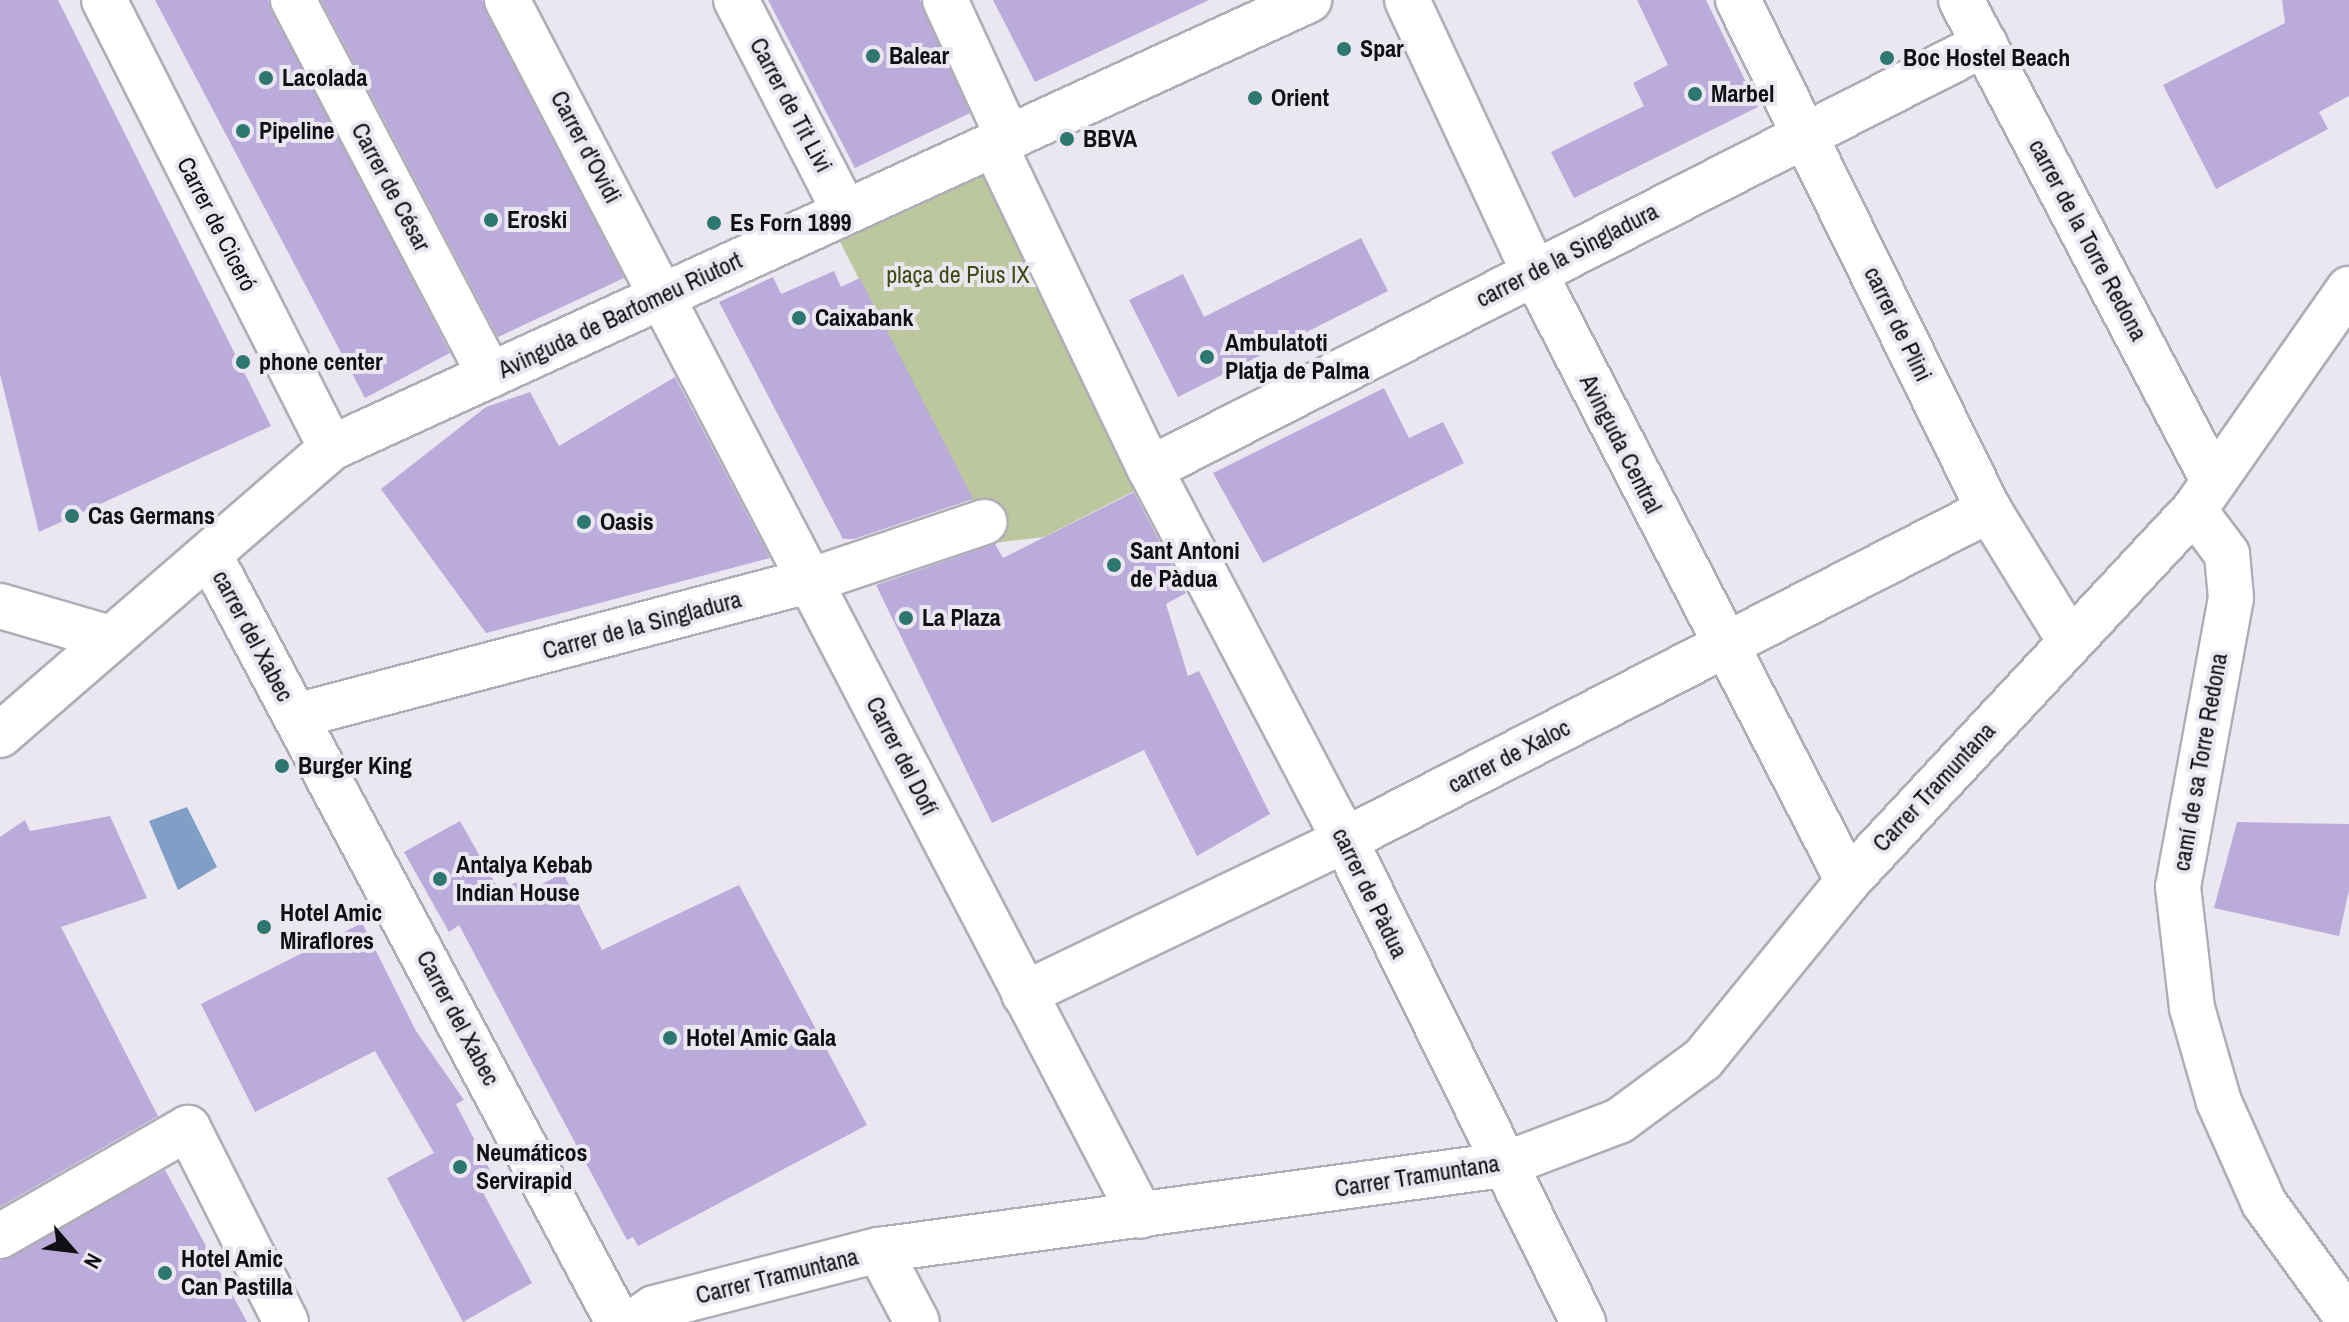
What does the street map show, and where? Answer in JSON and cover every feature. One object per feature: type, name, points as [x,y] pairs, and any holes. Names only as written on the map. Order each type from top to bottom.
[{"type":"street","name":"Carrer de Ciceró","points":[[104,0],[331,448]]},
{"type":"street","name":"Carrer de César","points":[[293,0],[490,375]]},
{"type":"street","name":"Carrer d'Ovidi","points":[[507,0],[665,294]]},
{"type":"street","name":"Carrer de Tit Livi","points":[[736,0],[844,210]]},
{"type":"street","points":[[945,0],[1001,141],[1150,469]]},
{"type":"street","name":"Avinguda de Bartomeu Riutort","points":[[0,735],[107,637],[210,556],[331,448],[844,210],[1309,0]]},
{"type":"street","name":"Avinguda Central","points":[[1407,0],[1534,272],[1724,647],[1848,881]]},
{"type":"street","name":"carrer de Plini","points":[[1738,0],[1989,510],[2070,641]]},
{"type":"street","name":"carrer de la Torre Redona","points":[[1961,0],[2204,495]]},
{"type":"street","name":"carrer de la Singladura","points":[[1150,469],[1805,132],[1985,44]]},
{"type":"street","name":"Carrer Tramuntana","points":[[634,1322],[654,1308],[879,1250],[1503,1165],[1619,1121],[1703,1059],[1848,881],[2204,495],[2349,289]]},
{"type":"street","name":"Carrer del Dofí","points":[[665,294],[1141,1216]]},
{"type":"street","name":"carrer de Pàdua","points":[[1150,469],[1345,840],[1583,1322]]},
{"type":"street","name":"camí de sa Torre Redona","points":[[2204,495],[2227,554],[2231,598],[2178,887],[2192,1008],[2219,1102],[2264,1203],[2349,1320]]},
{"type":"street","name":"carrer de Xaloc","points":[[1024,994],[1345,840],[1989,510]]},
{"type":"street","name":"Carrer de la Singladura","points":[[296,716],[812,580],[984,522]]},
{"type":"street","name":"carrer del Xabec","points":[[210,556],[296,716]]},
{"type":"street","points":[[0,606],[107,637]]},
{"type":"street","name":"Carrer del Xabec","points":[[296,716],[618,1322]]},
{"type":"street","points":[[0,1236],[188,1128],[286,1322]]},
{"type":"street","points":[[879,1250],[917,1322]]},
{"type":"green space","name":"plaça de Pius IX","points":[[994,144],[1150,469],[1134,491],[1044,537],[993,543],[828,218]]},
{"type":"water","points":[[187,807],[217,867],[178,890],[149,821]]},
{"type":"building","points":[[0,0],[58,0],[271,426],[39,532],[0,374]]},
{"type":"building","points":[[155,0],[268,0],[450,353],[365,398]]},
{"type":"building","points":[[321,0],[482,0],[624,278],[498,337]]},
{"type":"building","name":"Balear","points":[[768,0],[920,0],[970,113],[855,168]]},
{"type":"building","points":[[993,0],[1209,0],[1035,82]]},
{"type":"building","name":"Marbel","points":[[1637,0],[1706,0],[1758,107],[1574,198],[1551,152],[1644,106],[1633,83],[1668,65]]},
{"type":"building","points":[[2282,0],[2349,0],[2349,96],[2319,112],[2328,129],[2216,189],[2163,85],[2285,23]]},
{"type":"building","name":"Ambulatoti Platja de Palma","points":[[1361,238],[1388,291],[1178,397],[1129,300],[1183,274],[1204,317]]},
{"type":"building","points":[[834,271],[841,287],[860,278],[973,499],[854,539],[843,539],[719,302],[773,277],[781,294]]},
{"type":"building","name":"Oasis","points":[[675,377],[770,558],[486,633],[381,489],[486,407],[530,392],[559,446]]},
{"type":"building","points":[[1384,388],[1409,438],[1443,422],[1464,463],[1263,563],[1213,473]]},
{"type":"building","points":[[1134,492],[1186,593],[1166,604],[1188,676],[1199,671],[1270,814],[1197,856],[1144,750],[992,823],[876,585],[995,544],[1003,558]]},
{"type":"building","points":[[110,816],[147,898],[61,927],[158,1116],[0,1207],[0,837],[25,820],[30,831]]},
{"type":"building","name":"Hotel Amic Gala","points":[[460,821],[499,890],[519,881],[525,893],[563,873],[602,950],[739,885],[867,1125],[638,1246],[633,1237],[627,1240],[459,925],[449,932],[404,852]]},
{"type":"building","points":[[2237,822],[2349,824],[2349,890],[2339,936],[2214,908]]},
{"type":"building","points":[[362,923],[416,1031],[464,1100],[456,1104],[495,1180],[480,1187],[532,1283],[463,1322],[387,1178],[434,1153],[375,1051],[255,1112],[201,1004]]},
{"type":"building","points":[[165,1170],[247,1322],[0,1322],[0,1261]]},
{"type":"place","name":"Spar","points":[[1344,49]]},
{"type":"place","name":"Balear","points":[[873,56]]},
{"type":"place","name":"Boc Hostel Beach","points":[[1887,58]]},
{"type":"place","name":"Lacolada","points":[[266,78]]},
{"type":"place","name":"Marbel","points":[[1695,94]]},
{"type":"place","name":"Orient","points":[[1255,98]]},
{"type":"place","name":"Pipeline","points":[[243,131]]},
{"type":"place","name":"BBVA","points":[[1067,139]]},
{"type":"place","name":"Eroski","points":[[491,220]]},
{"type":"place","name":"Es Forn 1899","points":[[714,223]]},
{"type":"place","name":"Caixabank","points":[[799,318]]},
{"type":"place","name":"Ambulatoti Platja de Palma","points":[[1207,357]]},
{"type":"place","name":"phone center","points":[[243,362]]},
{"type":"place","name":"Cas Germans","points":[[72,516]]},
{"type":"place","name":"Oasis","points":[[584,522]]},
{"type":"place","name":"Sant Antoni de Pàdua","points":[[1114,565]]},
{"type":"place","name":"La Plaza","points":[[906,618]]},
{"type":"place","name":"Burger King","points":[[282,766]]},
{"type":"place","name":"Antalya Kebab Indian House","points":[[440,879]]},
{"type":"place","name":"Hotel Amic Miraflores","points":[[264,927]]},
{"type":"place","name":"Hotel Amic Gala","points":[[670,1038]]},
{"type":"place","name":"Neumáticos Servirapid","points":[[460,1167]]},
{"type":"place","name":"Hotel Amic Can Pastilla","points":[[165,1273]]}]
